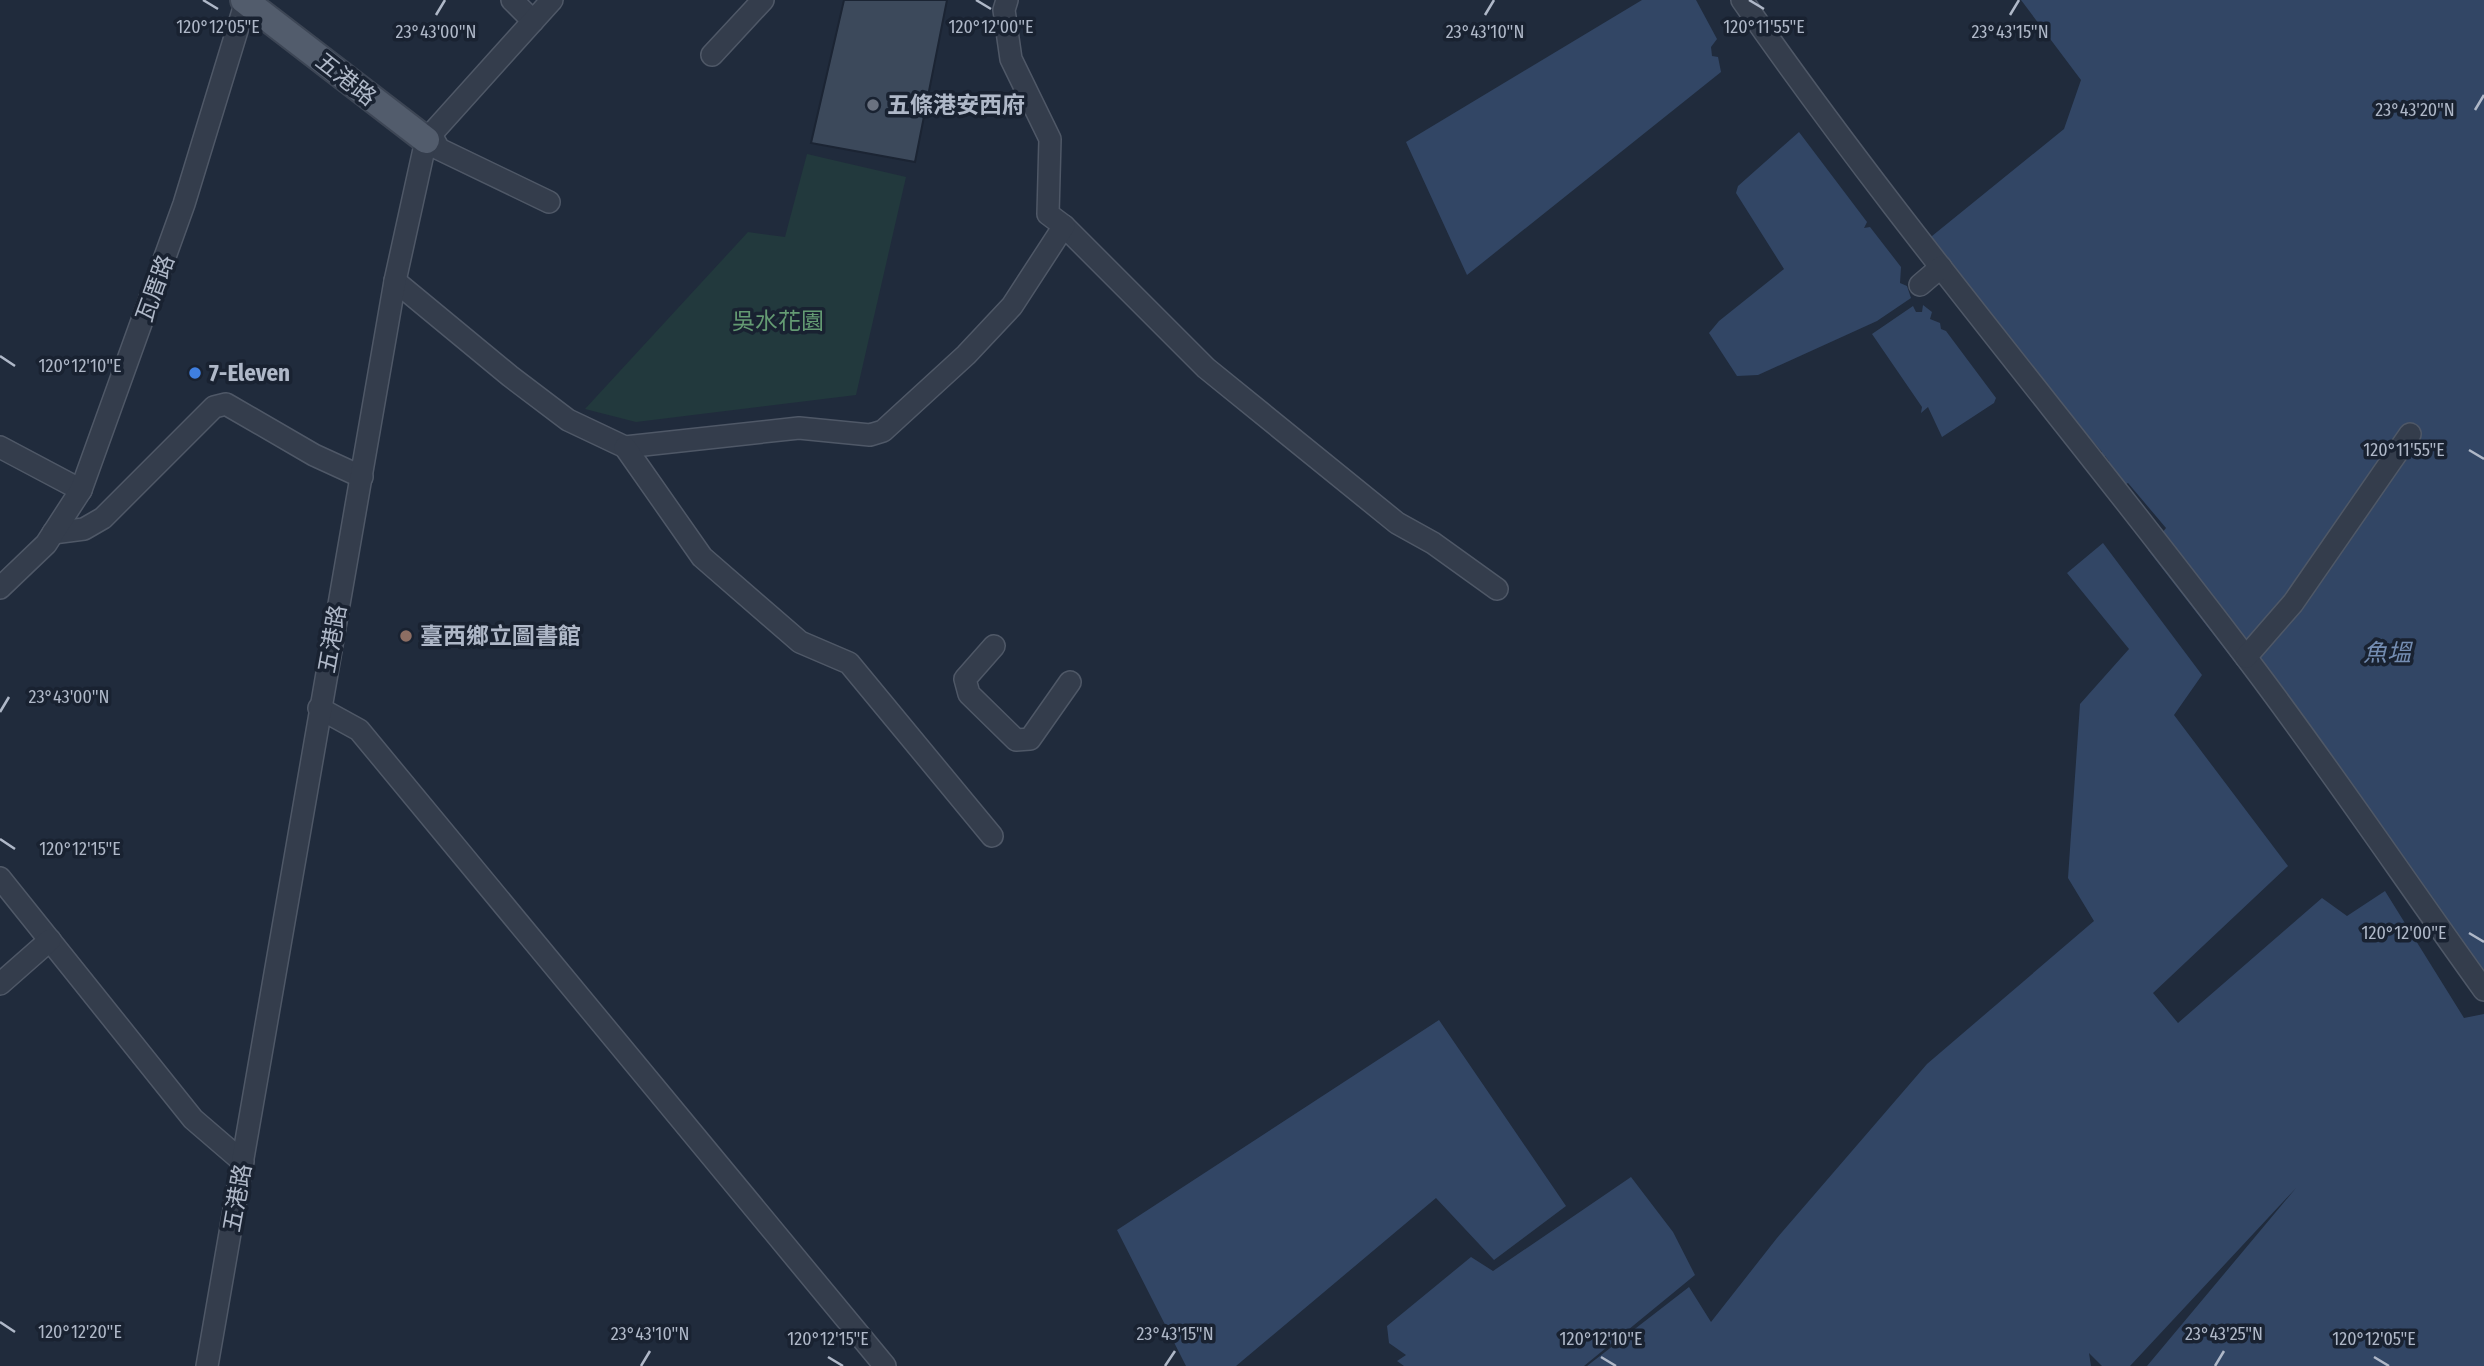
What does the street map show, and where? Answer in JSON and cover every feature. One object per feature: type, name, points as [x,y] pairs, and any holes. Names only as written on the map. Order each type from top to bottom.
[{"type":"main road","name":"五港路","points":[[245,1],[429,138]]},
{"type":"street","points":[[512,0],[533,21]]},
{"type":"street","points":[[549,202],[439,149],[429,138],[552,0]]},
{"type":"street","points":[[712,55],[763,0]]},
{"type":"street","points":[[1007,0],[1004,10],[1010,59],[1050,139],[1048,214],[1064,226],[1206,368],[1397,523],[1433,543],[1497,589]]},
{"type":"street","points":[[1742,0],[1787,64],[1941,267],[2246,657],[2484,990]]},
{"type":"street","name":"瓦厝路","points":[[0,587],[46,544],[81,491],[184,204],[245,1]]},
{"type":"street","name":"五港路","points":[[207,1366],[396,281],[429,138]]},
{"type":"street","points":[[625,447],[799,428],[870,435],[883,431],[966,355],[1012,306],[1064,226]]},
{"type":"street","points":[[1920,285],[1941,267]]},
{"type":"street","points":[[396,281],[510,376],[568,419],[625,447],[702,557],[800,642],[849,663],[992,836]]},
{"type":"street","points":[[54,533],[84,529],[103,518],[214,407],[226,404],[314,455],[362,477]]},
{"type":"street","points":[[2246,657],[2293,603],[2410,434]]},
{"type":"street","points":[[0,447],[81,491]]},
{"type":"street","points":[[994,646],[965,679],[970,694],[1016,740],[1030,739],[1070,682]]},
{"type":"street","points":[[320,708],[359,730],[885,1366]]},
{"type":"street","points":[[0,878],[193,1119],[243,1162]]},
{"type":"street","points":[[0,984],[50,940]]},
{"type":"green space","name":"吳水花園","points":[[807,154],[906,177],[856,395],[636,422],[585,409],[748,232],[785,237]]},
{"type":"water","points":[[1642,0],[1696,0],[1717,39],[1711,47],[1712,56],[1718,57],[1721,72],[1467,275],[1406,142]]},
{"type":"water","name":"魚塭","points":[[2021,0],[2484,0],[2484,984],[2148,550],[2166,528],[2128,483],[2124,485],[2105,465],[2109,461],[2105,456],[2098,456],[2102,452],[2079,425],[2076,425],[2074,419],[1916,249],[2064,129],[2081,80]]},
{"type":"water","points":[[1799,132],[1867,222],[1864,228],[1870,227],[1901,267],[1900,283],[1907,286],[1911,298],[1877,321],[1758,375],[1737,376],[1709,333],[1719,321],[1784,269],[1736,193],[1738,186]]},
{"type":"water","points":[[1923,305],[1932,312],[1930,319],[1940,323],[1941,329],[1946,331],[1996,398],[1994,403],[1942,437],[1928,407],[1921,413],[1922,407],[1872,334],[1913,306],[1916,312],[1922,312]]},
{"type":"water","points":[[2103,543],[2202,675],[2174,715],[2288,866],[2153,993],[2178,1023],[2322,898],[2347,916],[2385,891],[2464,1018],[2484,1014],[2484,1366],[2147,1366],[2296,1188],[2130,1366],[2102,1366],[2089,1353],[2091,1366],[1587,1366],[1689,1287],[1711,1322],[1777,1238],[1927,1064],[2094,921],[2068,878],[2080,704],[2129,649],[2067,573]]},
{"type":"water","points":[[1439,1020],[1566,1206],[1494,1260],[1436,1198],[1236,1366],[1186,1366],[1117,1230]]},
{"type":"water","points":[[1631,1177],[1673,1232],[1695,1275],[1584,1366],[1404,1366],[1397,1361],[1406,1355],[1389,1343],[1387,1326],[1471,1257],[1493,1271]]},
{"type":"building","name":"五條港安西府","points":[[844,0],[947,0],[915,162],[811,143]]},
{"type":"place","name":"五條港安西府","points":[[873,105]]},
{"type":"place","name":"7-Eleven","points":[[195,373]]},
{"type":"place","name":"臺西鄉立圖書館","points":[[406,636]]}]
